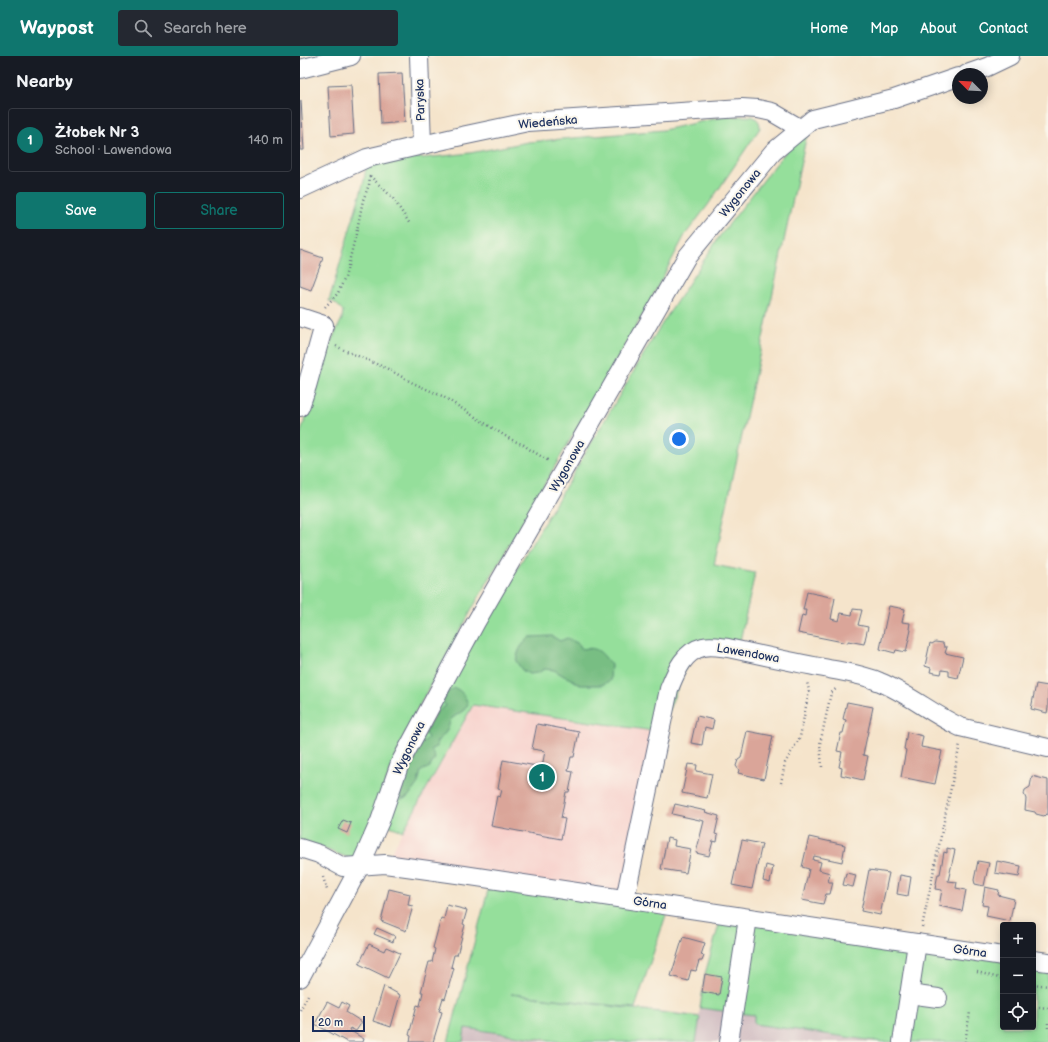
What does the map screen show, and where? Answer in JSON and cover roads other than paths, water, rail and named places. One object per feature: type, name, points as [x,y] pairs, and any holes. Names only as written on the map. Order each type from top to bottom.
[{"type":"street","points":[[300,69],[351,56]]},
{"type":"street","name":"Paryska","points":[[419,56],[422,145]]},
{"type":"street","points":[[984,68],[1010,56]]},
{"type":"street","name":"Wygonowa","points":[[300,978],[360,866],[380,821],[400,763],[476,622],[686,258],[773,152],[813,119],[894,99],[952,79]]},
{"type":"street","name":"Wiedeńska","points":[[300,189],[367,158],[528,122],[742,108],[772,112],[801,129]]},
{"type":"street","points":[[300,407],[307,386],[312,324]]},
{"type":"street","name":"Lawendowa","points":[[625,900],[669,689],[676,670],[685,658],[703,647],[714,646],[728,648],[863,676],[896,689],[949,722],[960,727],[1048,748]]},
{"type":"street","name":"Górna","points":[[300,848],[319,854],[343,867],[385,864],[1000,956]]},
{"type":"street","points":[[729,1042],[748,918]]},
{"type":"street","points":[[902,1042],[917,943]]},
{"type":"street","points":[[1036,960],[1048,962]]},
{"type":"street","points":[[909,994],[938,998]]},
{"type":"place","name":"Żłobek Nr 3","points":[[542,777]]}]
